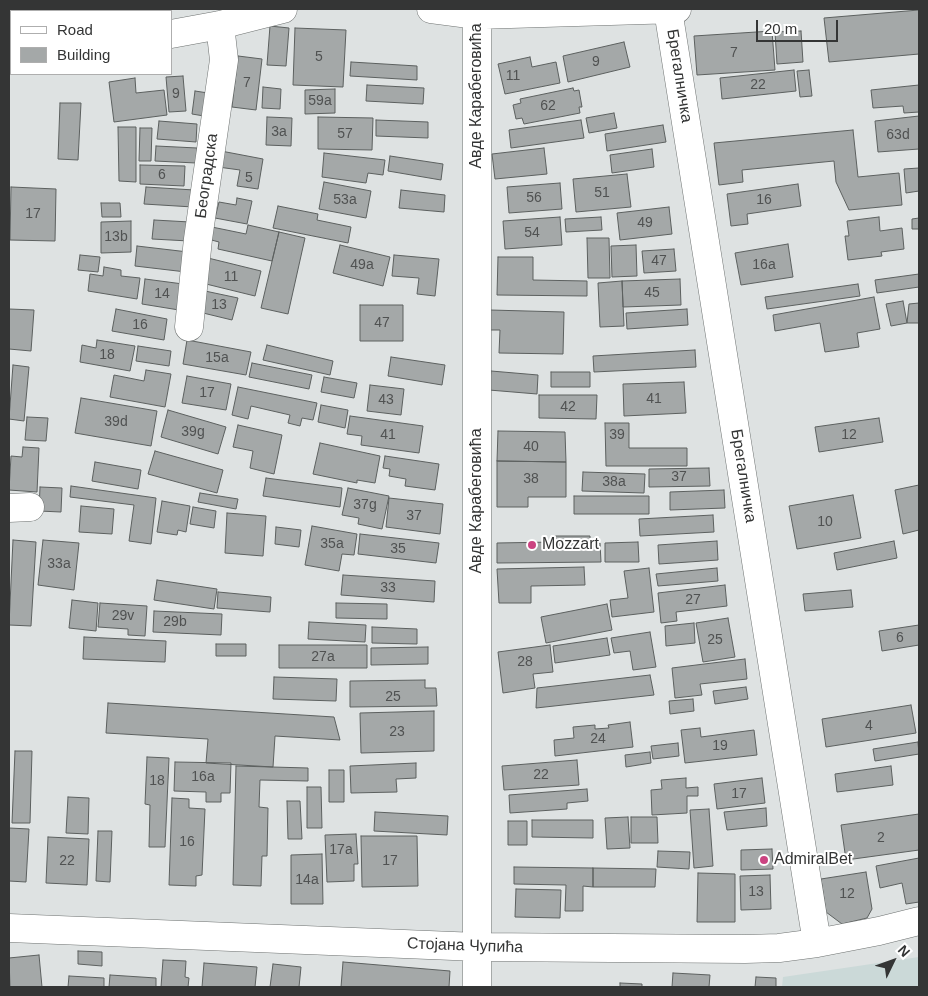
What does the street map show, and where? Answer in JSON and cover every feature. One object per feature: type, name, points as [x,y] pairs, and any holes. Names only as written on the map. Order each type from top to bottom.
[{"type":"street","points":[[172,34],[220,25],[283,9]]},
{"type":"street","points":[[431,9],[477,12],[673,9]]},
{"type":"street","name":"Брегалничка","points":[[673,9],[817,943]]},
{"type":"street","name":"Авде Карабеговића","points":[[477,12],[477,987]]},
{"type":"street","name":"Београдска","points":[[190,327],[198,239],[224,60],[220,25]]},
{"type":"street","name":"Стојана Чупића","points":[[9,928],[478,947],[745,950],[817,943],[879,932],[919,921]]},
{"type":"shaded area","points":[[919,957],[919,987],[782,987],[783,977]]},
{"type":"building","points":[[919,10],[919,54],[829,62],[824,18]]},
{"type":"building","points":[[270,26],[289,28],[286,66],[267,65]]},
{"type":"building","points":[[295,28],[346,30],[343,87],[293,85]]},
{"type":"building","points":[[772,31],[775,70],[697,75],[694,36]]},
{"type":"building","points":[[801,31],[803,62],[777,64],[775,32]]},
{"type":"building","points":[[624,42],[630,67],[568,82],[563,56]]},
{"type":"building","points":[[238,56],[262,59],[256,110],[232,107]]},
{"type":"building","points":[[530,57],[532,67],[556,62],[560,83],[505,94],[498,64]]},
{"type":"building","points":[[351,62],[417,66],[417,80],[350,76]]},
{"type":"building","points":[[794,70],[796,91],[722,99],[720,78]]},
{"type":"building","points":[[809,70],[812,96],[800,97],[797,71]]},
{"type":"building","points":[[183,76],[186,111],[169,112],[166,77]]},
{"type":"building","points":[[135,78],[136,93],[164,90],[167,115],[114,122],[109,82]]},
{"type":"building","points":[[367,85],[424,88],[423,104],[366,101]]},
{"type":"building","points":[[919,85],[919,112],[904,113],[903,106],[873,108],[871,90]]},
{"type":"building","points":[[263,87],[281,89],[280,109],[262,108]]},
{"type":"building","points":[[573,88],[574,91],[579,90],[582,107],[579,107],[580,113],[524,124],[522,118],[516,119],[513,105],[521,103],[520,99]]},
{"type":"building","points":[[335,89],[335,113],[305,114],[305,90]]},
{"type":"building","points":[[195,91],[208,93],[204,116],[192,114]]},
{"type":"building","points":[[60,103],[81,103],[78,160],[58,159]]},
{"type":"building","points":[[614,113],[617,128],[589,133],[586,118]]},
{"type":"building","points":[[919,116],[919,149],[878,152],[875,121]]},
{"type":"building","points":[[267,117],[292,118],[291,146],[266,145]]},
{"type":"building","points":[[318,117],[373,118],[372,150],[318,149]]},
{"type":"building","points":[[376,120],[428,122],[428,138],[376,136]]},
{"type":"building","points":[[581,120],[584,138],[511,148],[509,130]]},
{"type":"building","points":[[159,121],[197,124],[196,142],[157,139]]},
{"type":"building","points":[[663,125],[666,142],[607,151],[605,134]]},
{"type":"building","points":[[118,127],[136,127],[136,182],[119,181]]},
{"type":"building","points":[[140,128],[152,128],[151,161],[139,161]]},
{"type":"building","points":[[853,130],[858,177],[899,173],[902,205],[849,210],[836,182],[834,161],[742,170],[743,182],[719,185],[714,143]]},
{"type":"building","points":[[156,146],[197,148],[196,163],[155,161]]},
{"type":"building","points":[[544,148],[547,174],[495,179],[492,154]]},
{"type":"building","points":[[652,149],[654,167],[612,173],[610,155]]},
{"type":"building","points":[[221,151],[263,159],[258,189],[237,186],[240,170],[218,167]]},
{"type":"building","points":[[324,153],[385,160],[383,175],[368,173],[366,183],[322,177]]},
{"type":"building","points":[[390,156],[443,164],[441,180],[388,171]]},
{"type":"building","points":[[140,165],[185,166],[184,186],[140,184]]},
{"type":"building","points":[[919,168],[919,191],[906,193],[904,169]]},
{"type":"building","points":[[627,174],[631,207],[576,212],[573,179]]},
{"type":"building","points":[[324,182],[371,191],[366,218],[319,209]]},
{"type":"building","points":[[560,183],[562,209],[509,213],[507,187]]},
{"type":"building","points":[[798,184],[801,206],[747,214],[748,224],[731,226],[727,194]]},
{"type":"building","points":[[11,187],[56,189],[55,241],[10,240]]},
{"type":"building","points":[[146,187],[194,190],[193,207],[144,204]]},
{"type":"building","points":[[401,190],[445,195],[444,212],[399,208]]},
{"type":"building","points":[[237,198],[252,201],[247,224],[215,218],[219,202],[236,205]]},
{"type":"building","points":[[101,203],[120,203],[121,217],[102,217]]},
{"type":"building","points":[[278,206],[318,214],[317,220],[351,227],[348,243],[273,228]]},
{"type":"building","points":[[669,207],[672,234],[620,240],[617,213]]},
{"type":"building","points":[[560,217],[562,245],[505,249],[503,221]]},
{"type":"building","points":[[601,217],[602,230],[566,232],[565,219]]},
{"type":"building","points":[[879,217],[880,231],[902,228],[904,249],[881,252],[882,256],[848,260],[845,236],[849,236],[847,221]]},
{"type":"building","points":[[919,218],[919,229],[912,229],[912,219]]},
{"type":"building","points":[[154,220],[190,222],[189,241],[152,239]]},
{"type":"building","points":[[131,221],[131,252],[101,253],[101,222]]},
{"type":"building","points":[[248,225],[279,232],[272,261],[218,249],[219,242],[204,238],[207,226],[246,234]]},
{"type":"building","points":[[279,232],[305,238],[288,314],[261,308]]},
{"type":"building","points":[[587,238],[609,238],[610,278],[588,278]]},
{"type":"building","points":[[788,244],[793,277],[741,285],[735,253]]},
{"type":"building","points":[[340,245],[390,257],[383,286],[333,273]]},
{"type":"building","points":[[636,245],[637,276],[612,277],[611,246]]},
{"type":"building","points":[[137,246],[188,252],[186,272],[135,266]]},
{"type":"building","points":[[674,249],[676,271],[644,273],[642,251]]},
{"type":"building","points":[[80,255],[100,257],[98,272],[78,270]]},
{"type":"building","points":[[394,255],[439,259],[435,296],[417,294],[419,278],[392,276]]},
{"type":"building","points":[[498,257],[533,257],[533,280],[587,281],[587,296],[497,295]]},
{"type":"building","points":[[208,258],[261,271],[255,296],[202,283]]},
{"type":"building","points":[[104,267],[121,270],[121,276],[140,278],[137,299],[88,291],[90,274],[103,276]]},
{"type":"building","points":[[919,274],[919,287],[877,293],[875,280]]},
{"type":"building","points":[[145,279],[183,284],[179,310],[142,304]]},
{"type":"building","points":[[680,279],[681,305],[623,307],[622,281]]},
{"type":"building","points":[[622,281],[624,326],[600,327],[598,283]]},
{"type":"building","points":[[858,284],[860,296],[767,309],[765,297]]},
{"type":"building","points":[[205,291],[238,298],[232,320],[199,312]]},
{"type":"building","points":[[874,297],[880,329],[857,333],[859,347],[825,352],[820,323],[775,331],[773,315]]},
{"type":"building","points":[[903,301],[907,323],[891,326],[886,304]]},
{"type":"building","points":[[919,303],[919,323],[907,323],[909,304]]},
{"type":"building","points":[[360,305],[403,305],[403,341],[360,341]]},
{"type":"building","points":[[9,309],[34,310],[31,351],[9,349]]},
{"type":"building","points":[[116,309],[167,319],[164,340],[112,331]]},
{"type":"building","points":[[687,309],[688,325],[627,329],[626,313]]},
{"type":"building","points":[[490,310],[564,312],[563,354],[499,353],[500,330],[489,330]]},
{"type":"building","points":[[97,340],[135,346],[130,371],[80,362],[82,345],[96,348]]},
{"type":"building","points":[[187,340],[251,352],[246,375],[183,364]]},
{"type":"building","points":[[267,345],[333,361],[330,375],[263,360]]},
{"type":"building","points":[[138,346],[171,351],[169,366],[136,361]]},
{"type":"building","points":[[695,350],[696,367],[594,372],[593,356]]},
{"type":"building","points":[[391,357],[445,365],[442,385],[388,376]]},
{"type":"building","points":[[252,363],[312,375],[309,389],[249,377]]},
{"type":"building","points":[[13,365],[29,367],[24,421],[9,419]]},
{"type":"building","points":[[146,370],[171,374],[165,407],[110,397],[114,375],[144,381]]},
{"type":"building","points":[[491,371],[538,375],[537,394],[489,390]]},
{"type":"building","points":[[551,372],[590,372],[590,387],[551,387]]},
{"type":"building","points":[[187,376],[231,384],[226,410],[182,403]]},
{"type":"building","points":[[324,377],[357,383],[354,398],[321,392]]},
{"type":"building","points":[[684,382],[686,413],[624,416],[623,384]]},
{"type":"building","points":[[370,385],[404,389],[401,415],[367,411]]},
{"type":"building","points":[[238,387],[317,403],[313,420],[302,418],[300,426],[288,423],[290,415],[251,406],[248,419],[232,415]]},
{"type":"building","points":[[539,395],[597,395],[596,419],[539,418]]},
{"type":"building","points":[[81,398],[157,411],[151,446],[75,433]]},
{"type":"building","points":[[321,405],[348,410],[345,428],[318,422]]},
{"type":"building","points":[[168,410],[226,427],[218,454],[161,437]]},
{"type":"building","points":[[350,416],[423,426],[419,453],[361,445],[362,436],[347,434]]},
{"type":"building","points":[[27,417],[48,418],[46,441],[25,440]]},
{"type":"building","points":[[879,418],[883,442],[819,452],[815,427]]},
{"type":"building","points":[[605,423],[629,423],[629,448],[687,448],[687,466],[606,466]]},
{"type":"building","points":[[238,425],[282,435],[274,474],[250,468],[253,451],[233,447]]},
{"type":"building","points":[[498,431],[565,432],[566,462],[497,461]]},
{"type":"building","points":[[320,443],[380,456],[375,483],[357,480],[357,483],[313,474]]},
{"type":"building","points":[[23,447],[39,448],[37,492],[9,490],[11,456],[22,457]]},
{"type":"building","points":[[155,451],[223,470],[217,493],[148,474]]},
{"type":"building","points":[[385,456],[439,464],[435,490],[405,486],[406,479],[389,476],[390,469],[383,468]]},
{"type":"building","points":[[497,461],[566,462],[566,497],[528,497],[528,507],[497,507]]},
{"type":"building","points":[[95,462],[141,470],[138,489],[92,481]]},
{"type":"building","points":[[709,468],[710,486],[649,487],[649,469]]},
{"type":"building","points":[[583,472],[645,474],[644,493],[582,491]]},
{"type":"building","points":[[266,478],[342,488],[340,507],[263,496]]},
{"type":"building","points":[[919,485],[919,530],[903,534],[895,490]]},
{"type":"building","points":[[71,486],[156,498],[151,544],[129,541],[134,505],[70,497]]},
{"type":"building","points":[[40,487],[62,488],[61,512],[39,511]]},
{"type":"building","points":[[348,488],[389,496],[382,529],[358,524],[359,518],[342,515]]},
{"type":"building","points":[[724,490],[725,508],[670,510],[670,492]]},
{"type":"building","points":[[200,493],[238,499],[236,509],[198,502]]},
{"type":"building","points":[[853,495],[861,538],[797,549],[789,506]]},
{"type":"building","points":[[574,496],[649,496],[649,514],[574,514]]},
{"type":"building","points":[[389,498],[443,504],[440,534],[386,527]]},
{"type":"building","points":[[162,501],[190,506],[186,532],[178,530],[177,535],[157,532]]},
{"type":"building","points":[[81,506],[114,509],[112,534],[79,532]]},
{"type":"building","points":[[193,507],[216,511],[214,528],[190,524]]},
{"type":"building","points":[[227,513],[266,516],[263,556],[225,553]]},
{"type":"building","points":[[713,515],[714,532],[640,536],[639,519]]},
{"type":"building","points":[[312,526],[357,534],[354,555],[342,554],[339,571],[305,565]]},
{"type":"building","points":[[276,527],[301,530],[299,547],[275,544]]},
{"type":"building","points":[[360,534],[439,543],[436,563],[358,554]]},
{"type":"building","points":[[554,536],[590,536],[590,543],[600,543],[601,562],[497,563],[497,543],[554,542]]},
{"type":"building","points":[[13,540],[36,542],[31,626],[9,625]]},
{"type":"building","points":[[43,540],[79,543],[74,590],[38,585]]},
{"type":"building","points":[[717,541],[718,560],[659,564],[658,545]]},
{"type":"building","points":[[894,541],[897,558],[837,570],[834,553]]},
{"type":"building","points":[[638,542],[639,562],[605,562],[605,543]]},
{"type":"building","points":[[584,567],[585,585],[531,586],[531,603],[499,603],[497,569]]},
{"type":"building","points":[[649,568],[654,612],[612,617],[610,600],[628,598],[624,571]]},
{"type":"building","points":[[717,568],[718,581],[658,586],[656,574]]},
{"type":"building","points":[[343,575],[435,581],[434,602],[341,595]]},
{"type":"building","points":[[157,580],[217,589],[214,609],[154,600]]},
{"type":"building","points":[[725,585],[727,606],[676,612],[677,621],[661,623],[658,593]]},
{"type":"building","points":[[851,590],[853,607],[805,611],[803,594]]},
{"type":"building","points":[[218,592],[271,597],[270,612],[217,608]]},
{"type":"building","points":[[72,600],[98,603],[96,631],[69,628]]},
{"type":"building","points":[[100,603],[147,606],[145,636],[128,635],[128,629],[98,627]]},
{"type":"building","points":[[336,603],[387,604],[387,619],[336,618]]},
{"type":"building","points":[[607,604],[612,630],[546,643],[541,617]]},
{"type":"building","points":[[154,611],[222,614],[221,635],[153,632]]},
{"type":"building","points":[[728,618],[735,657],[703,662],[696,623]]},
{"type":"building","points":[[309,622],[366,625],[365,642],[308,639]]},
{"type":"building","points":[[694,623],[695,643],[666,646],[665,626]]},
{"type":"building","points":[[919,625],[919,645],[882,651],[879,631]]},
{"type":"building","points":[[372,627],[417,629],[417,644],[372,643]]},
{"type":"building","points":[[650,632],[656,667],[633,670],[630,651],[614,653],[611,638]]},
{"type":"building","points":[[84,637],[166,641],[165,662],[83,659]]},
{"type":"building","points":[[607,638],[610,655],[555,663],[553,646]]},
{"type":"building","points":[[216,644],[246,644],[246,656],[216,656]]},
{"type":"building","points":[[279,645],[367,645],[367,668],[279,668]]},
{"type":"building","points":[[550,645],[553,672],[533,674],[535,688],[503,693],[498,652]]},
{"type":"building","points":[[428,647],[428,664],[371,665],[371,648]]},
{"type":"building","points":[[745,659],[747,679],[700,684],[702,695],[675,698],[672,668]]},
{"type":"building","points":[[650,675],[654,695],[536,708],[537,688]]},
{"type":"building","points":[[274,677],[337,679],[336,701],[273,699]]},
{"type":"building","points":[[425,680],[425,688],[436,688],[437,706],[350,707],[350,681]]},
{"type":"building","points":[[746,687],[748,699],[715,704],[713,691]]},
{"type":"building","points":[[693,699],[694,711],[670,714],[669,701]]},
{"type":"building","points":[[108,703],[334,717],[340,740],[275,736],[273,767],[206,763],[208,739],[106,733]]},
{"type":"building","points":[[911,705],[916,733],[826,747],[822,719]]},
{"type":"building","points":[[434,711],[434,751],[361,753],[360,713]]},
{"type":"building","points":[[630,722],[633,747],[555,756],[554,740],[574,738],[573,727],[595,725],[595,729],[609,728],[608,725]]},
{"type":"building","points":[[700,728],[701,737],[754,730],[757,755],[685,763],[681,730]]},
{"type":"building","points":[[918,742],[919,754],[875,761],[873,749]]},
{"type":"building","points":[[678,743],[679,756],[653,759],[651,746]]},
{"type":"building","points":[[15,751],[32,751],[30,823],[12,823]]},
{"type":"building","points":[[650,752],[651,763],[626,767],[625,755]]},
{"type":"building","points":[[147,757],[169,758],[165,847],[149,847],[150,805],[145,804]]},
{"type":"building","points":[[577,760],[579,785],[504,790],[502,766]]},
{"type":"building","points":[[175,762],[231,763],[230,793],[221,793],[221,802],[206,802],[206,792],[174,791]]},
{"type":"building","points":[[416,763],[416,778],[396,779],[397,792],[351,793],[350,766]]},
{"type":"building","points":[[236,766],[308,768],[308,781],[260,780],[259,807],[268,808],[267,856],[262,856],[261,886],[233,885]]},
{"type":"building","points":[[891,766],[893,785],[837,792],[835,774]]},
{"type":"building","points":[[329,770],[344,770],[344,802],[329,802]]},
{"type":"building","points":[[686,778],[686,788],[698,787],[698,796],[687,796],[687,813],[652,815],[651,790],[662,789],[661,780]]},
{"type":"building","points":[[762,778],[765,803],[717,809],[714,784]]},
{"type":"building","points":[[307,787],[321,787],[322,828],[307,828]]},
{"type":"building","points":[[587,789],[588,801],[567,803],[567,809],[510,813],[509,795]]},
{"type":"building","points":[[68,797],[89,798],[88,834],[66,833]]},
{"type":"building","points":[[172,798],[189,799],[189,808],[205,809],[202,875],[196,876],[196,886],[169,885]]},
{"type":"building","points":[[287,801],[300,801],[302,839],[288,839]]},
{"type":"building","points":[[766,808],[767,826],[727,830],[724,812]]},
{"type":"building","points":[[709,809],[713,866],[694,868],[690,810]]},
{"type":"building","points":[[375,812],[448,816],[447,835],[374,831]]},
{"type":"building","points":[[919,814],[919,850],[846,860],[841,825]]},
{"type":"building","points":[[628,817],[630,848],[607,849],[605,818]]},
{"type":"building","points":[[631,817],[657,817],[658,843],[631,843]]},
{"type":"building","points":[[532,820],[593,820],[593,838],[532,837]]},
{"type":"building","points":[[508,821],[527,821],[527,845],[508,845]]},
{"type":"building","points":[[9,828],[29,829],[26,882],[9,881]]},
{"type":"building","points":[[98,831],[112,831],[110,882],[96,881]]},
{"type":"building","points":[[356,834],[358,864],[354,864],[354,881],[327,882],[325,835]]},
{"type":"building","points":[[361,836],[417,836],[418,886],[362,887]]},
{"type":"building","points":[[48,837],[89,839],[87,885],[46,883]]},
{"type":"building","points":[[772,849],[773,869],[741,870],[741,850]]},
{"type":"building","points":[[658,851],[690,852],[689,869],[657,867]]},
{"type":"building","points":[[322,854],[323,904],[291,904],[291,855]]},
{"type":"building","points":[[919,858],[919,902],[906,904],[902,883],[880,888],[876,866]]},
{"type":"building","points":[[514,867],[593,868],[593,887],[583,886],[583,911],[565,911],[566,885],[514,884]]},
{"type":"building","points":[[593,868],[656,869],[655,887],[593,887]]},
{"type":"building","points":[[866,872],[872,909],[867,918],[842,924],[826,912],[821,879]]},
{"type":"building","points":[[698,873],[735,874],[735,922],[697,922]]},
{"type":"building","points":[[770,875],[771,909],[741,910],[740,876]]},
{"type":"building","points":[[516,889],[561,890],[560,918],[515,917]]},
{"type":"building","points":[[78,951],[102,952],[102,966],[78,964]]},
{"type":"building","points":[[39,955],[42,987],[10,987],[9,958]]},
{"type":"building","points":[[163,960],[186,961],[185,977],[189,978],[188,987],[161,987]]},
{"type":"building","points":[[343,962],[450,971],[449,987],[341,987]]},
{"type":"building","points":[[204,963],[257,967],[255,987],[202,987]]},
{"type":"building","points":[[273,964],[301,967],[299,987],[270,987]]},
{"type":"building","points":[[673,973],[710,975],[709,987],[672,987]]},
{"type":"building","points":[[110,975],[156,978],[156,987],[109,987]]},
{"type":"building","points":[[69,976],[104,978],[104,987],[68,987]]},
{"type":"building","points":[[756,977],[776,978],[776,987],[755,987]]},
{"type":"building","points":[[620,983],[642,984],[642,987],[620,987]]},
{"type":"place","name":"Mozzart","points":[[532,545]]},
{"type":"place","name":"AdmiralBet","points":[[764,860]]}]
